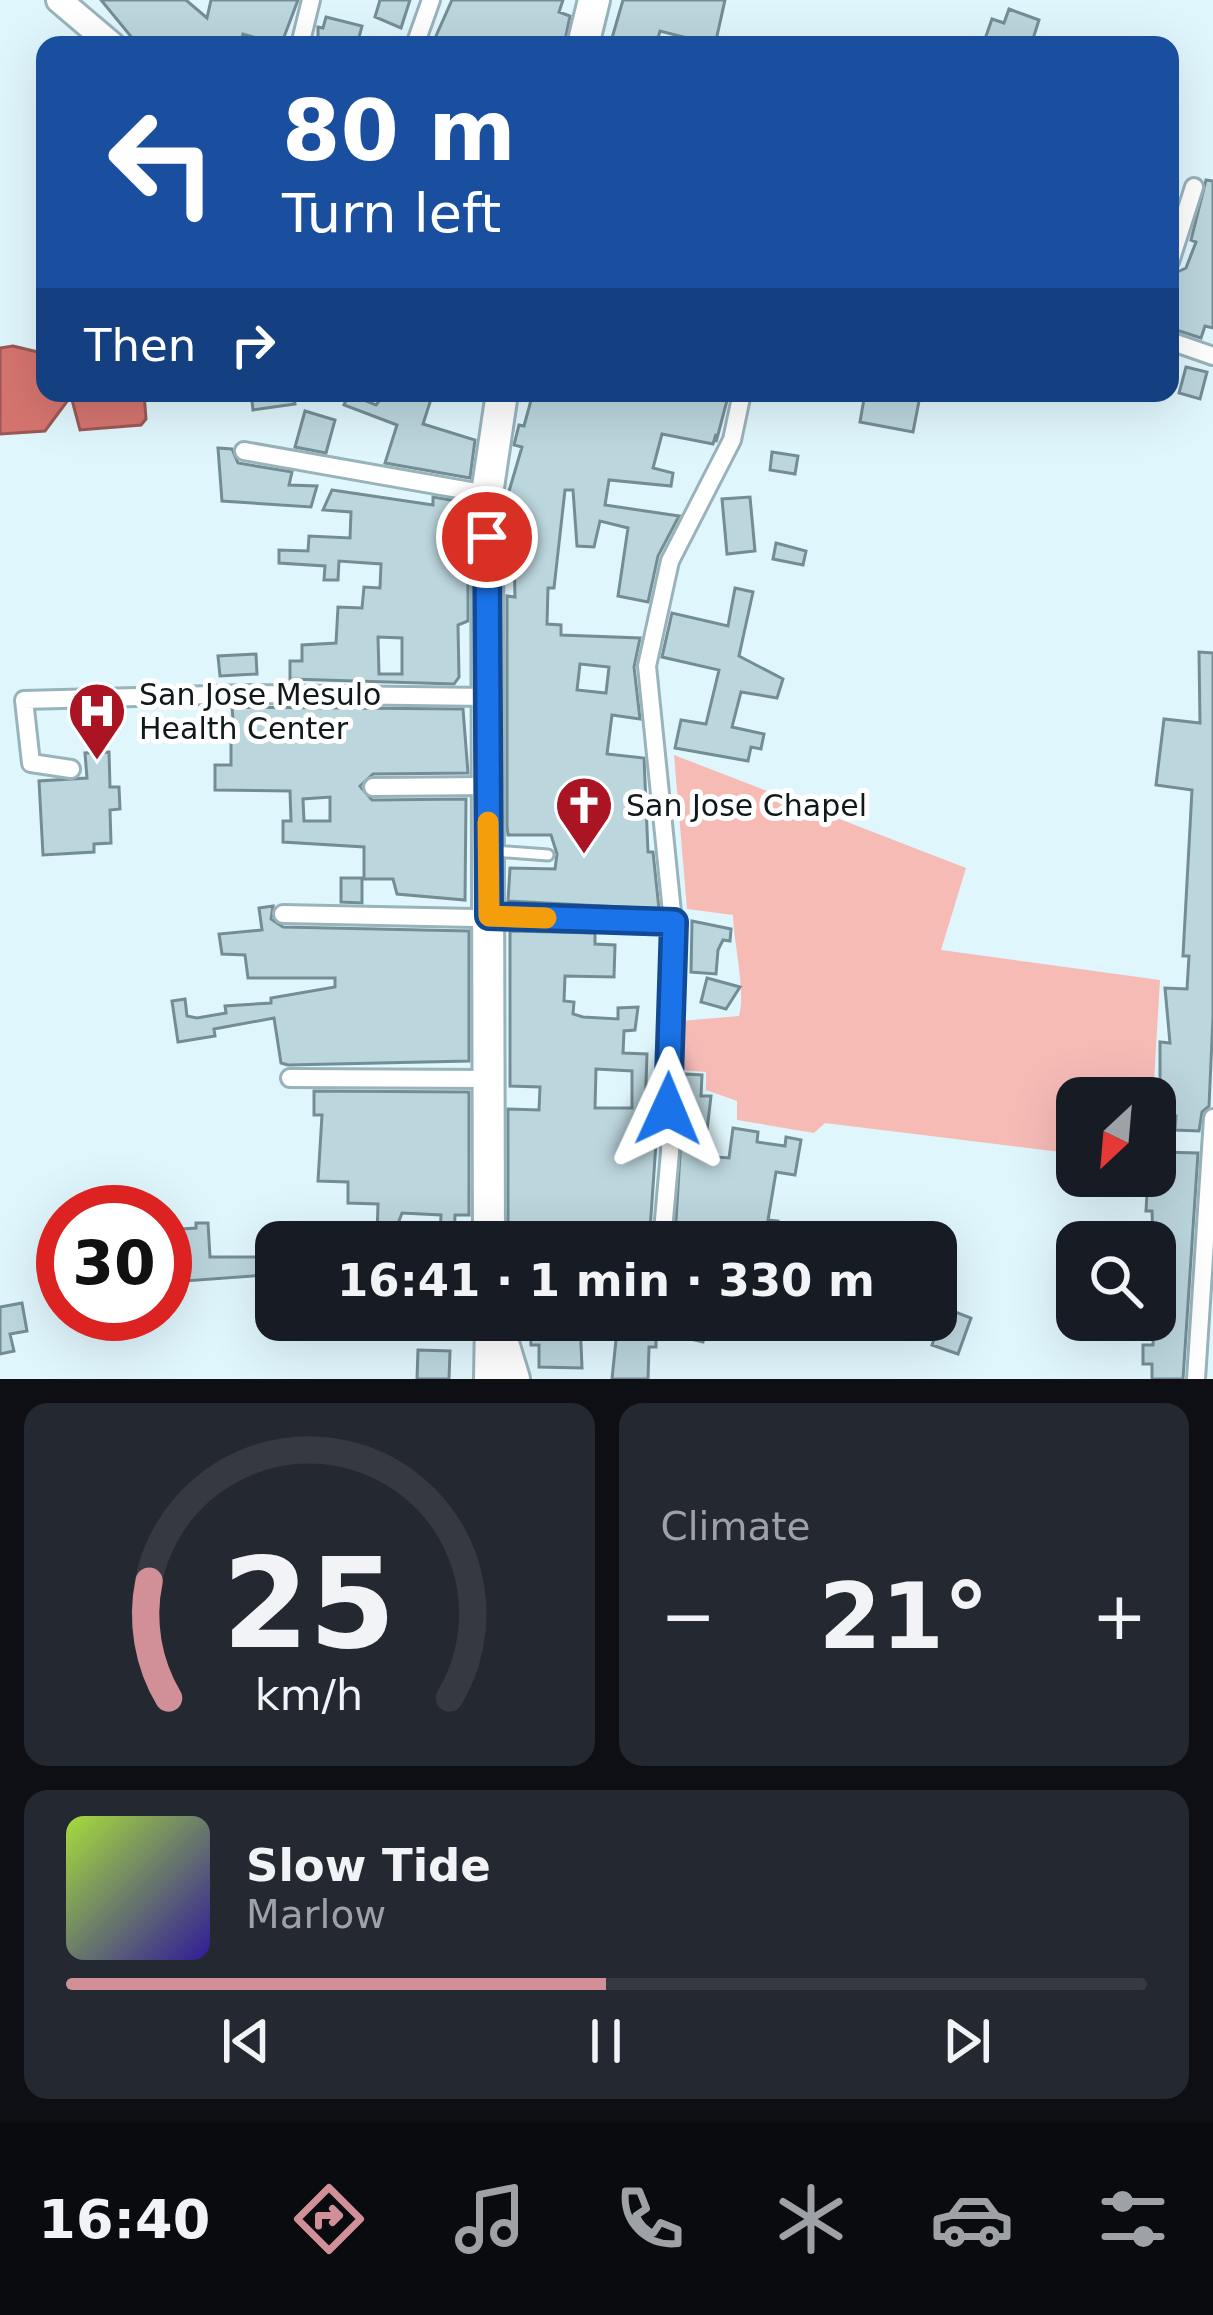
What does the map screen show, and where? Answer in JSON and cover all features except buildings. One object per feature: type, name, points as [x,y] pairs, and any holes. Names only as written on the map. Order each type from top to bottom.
[{"type":"highway","points":[[586,36],[594,0]]},
{"type":"highway","points":[[489,1221],[488,494],[501,402]]},
{"type":"highway","points":[[500,1341],[514,1379]]},
{"type":"main road","points":[[58,0],[101,36]]},
{"type":"main road","points":[[487,1379],[490,1341]]},
{"type":"street","points":[[303,36],[311,0]]},
{"type":"street","points":[[418,36],[431,0]]},
{"type":"street","points":[[1179,234],[1194,187]]},
{"type":"street","points":[[1179,344],[1213,356]]},
{"type":"street","points":[[664,1221],[670,1153],[674,922],[646,666],[670,561],[732,440],[740,402]]},
{"type":"street","points":[[244,451],[488,494]]},
{"type":"street","points":[[70,770],[31,763],[24,700],[249,694],[487,697]]},
{"type":"street","points":[[373,787],[487,786]]},
{"type":"street","points":[[283,914],[674,922]]},
{"type":"street","points":[[290,1078],[488,1079]]},
{"type":"street","points":[[1196,1379],[1213,1118]]},
{"type":"lane","points":[[488,851],[548,855]]},
{"type":"shaded area","points":[[0,348],[36,352],[36,402],[67,402],[45,431],[0,434]]},
{"type":"shaded area","points":[[73,402],[145,402],[146,419],[141,425],[80,430]]},
{"type":"shaded area","points":[[674,755],[966,868],[941,950],[1160,980],[1154,1077],[1056,1077],[1056,1151],[825,1123],[814,1133],[737,1120],[737,1101],[706,1090],[706,1072],[681,1070],[681,1021],[739,1016],[733,915],[687,909]]},
{"type":"slow traffic","points":[[488,822],[489,916],[546,918]]},
{"type":"place","name":"San Jose Mesulo Health Center","points":[[97,762]]},
{"type":"place","name":"San Jose Chapel","points":[[584,856]]},
{"type":"route","points":[[487,537],[489,916],[674,922],[668,1109]]}]
